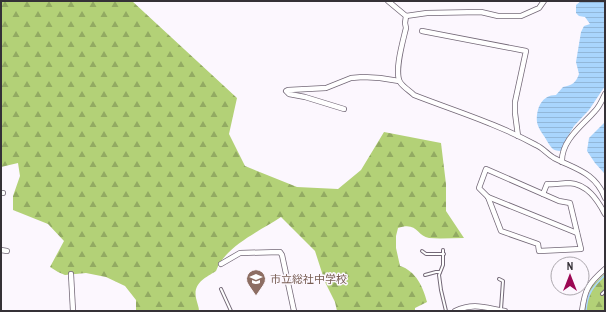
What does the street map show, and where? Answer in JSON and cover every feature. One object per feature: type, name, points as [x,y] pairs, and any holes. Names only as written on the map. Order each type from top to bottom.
[{"type":"street","points":[[388,1],[406,16],[481,12],[498,16],[521,16],[539,8],[544,1]]},
{"type":"street","points":[[399,81],[398,67],[406,28],[404,23],[406,16]]},
{"type":"street","points":[[422,32],[526,51],[515,102],[518,136]]},
{"type":"street","points":[[344,109],[289,94],[286,91],[326,88],[351,78],[380,78],[399,81],[414,94],[506,130],[537,145],[551,156],[588,174],[596,181],[605,198]]},
{"type":"street","points":[[562,162],[562,156],[570,137],[601,104],[605,94]]},
{"type":"street","points":[[486,169],[543,194],[570,203],[581,250],[539,251],[538,244],[502,231],[488,197],[479,188],[486,169]]},
{"type":"street","points":[[543,194],[547,184],[568,183],[581,186],[586,188],[605,214]]},
{"type":"street","points":[[488,197],[577,233]]},
{"type":"street","points":[[1,250],[8,251]]},
{"type":"street","points":[[221,264],[240,253],[280,252],[282,255],[294,311]]},
{"type":"street","points":[[582,311],[586,290],[598,274],[605,269]]},
{"type":"street","points":[[71,274],[73,311]]},
{"type":"street","points":[[455,311],[464,307],[479,305],[501,311]]},
{"type":"lane","points":[[443,250],[444,254],[439,275],[446,311]]},
{"type":"lane","points":[[422,251],[426,254],[444,254]]},
{"type":"lane","points":[[425,274],[440,272]]},
{"type":"lane","points":[[499,279],[503,281],[501,311]]},
{"type":"lane","points":[[221,289],[231,311]]},
{"type":"lane","points":[[602,294],[605,291]]},
{"type":"green space","points":[[1,1],[132,1],[237,98],[229,134],[245,166],[297,187],[338,189],[361,170],[384,132],[441,143],[446,184],[446,211],[464,238],[429,238],[425,237],[409,226],[398,228],[396,236],[396,248],[400,266],[406,268],[418,280],[427,302],[415,308],[415,311],[337,311],[335,302],[325,282],[315,251],[281,217],[235,247],[227,254],[216,271],[198,285],[196,288],[196,298],[199,311],[137,311],[136,300],[125,286],[106,277],[86,273],[65,275],[50,267],[64,241],[48,224],[13,210],[13,196],[20,176],[18,163],[1,167]]},
{"type":"green space","points":[[605,273],[605,311],[584,311],[588,296],[590,296],[591,287]]},
{"type":"water","points":[[581,1],[603,1],[605,3],[605,86],[589,110],[574,126],[561,151],[558,151],[551,147],[540,130],[537,117],[541,103],[547,97],[556,95],[563,87],[573,83],[578,77],[579,74],[576,62],[581,32],[584,26],[590,24],[585,17],[579,16],[576,13],[576,5]]},
{"type":"water","points":[[605,122],[605,174],[587,151],[589,138]]},
{"type":"waterway","points":[[586,311],[591,291],[605,275]]},
{"type":"place","name":"市立総社中学校","points":[[256,296]]}]
